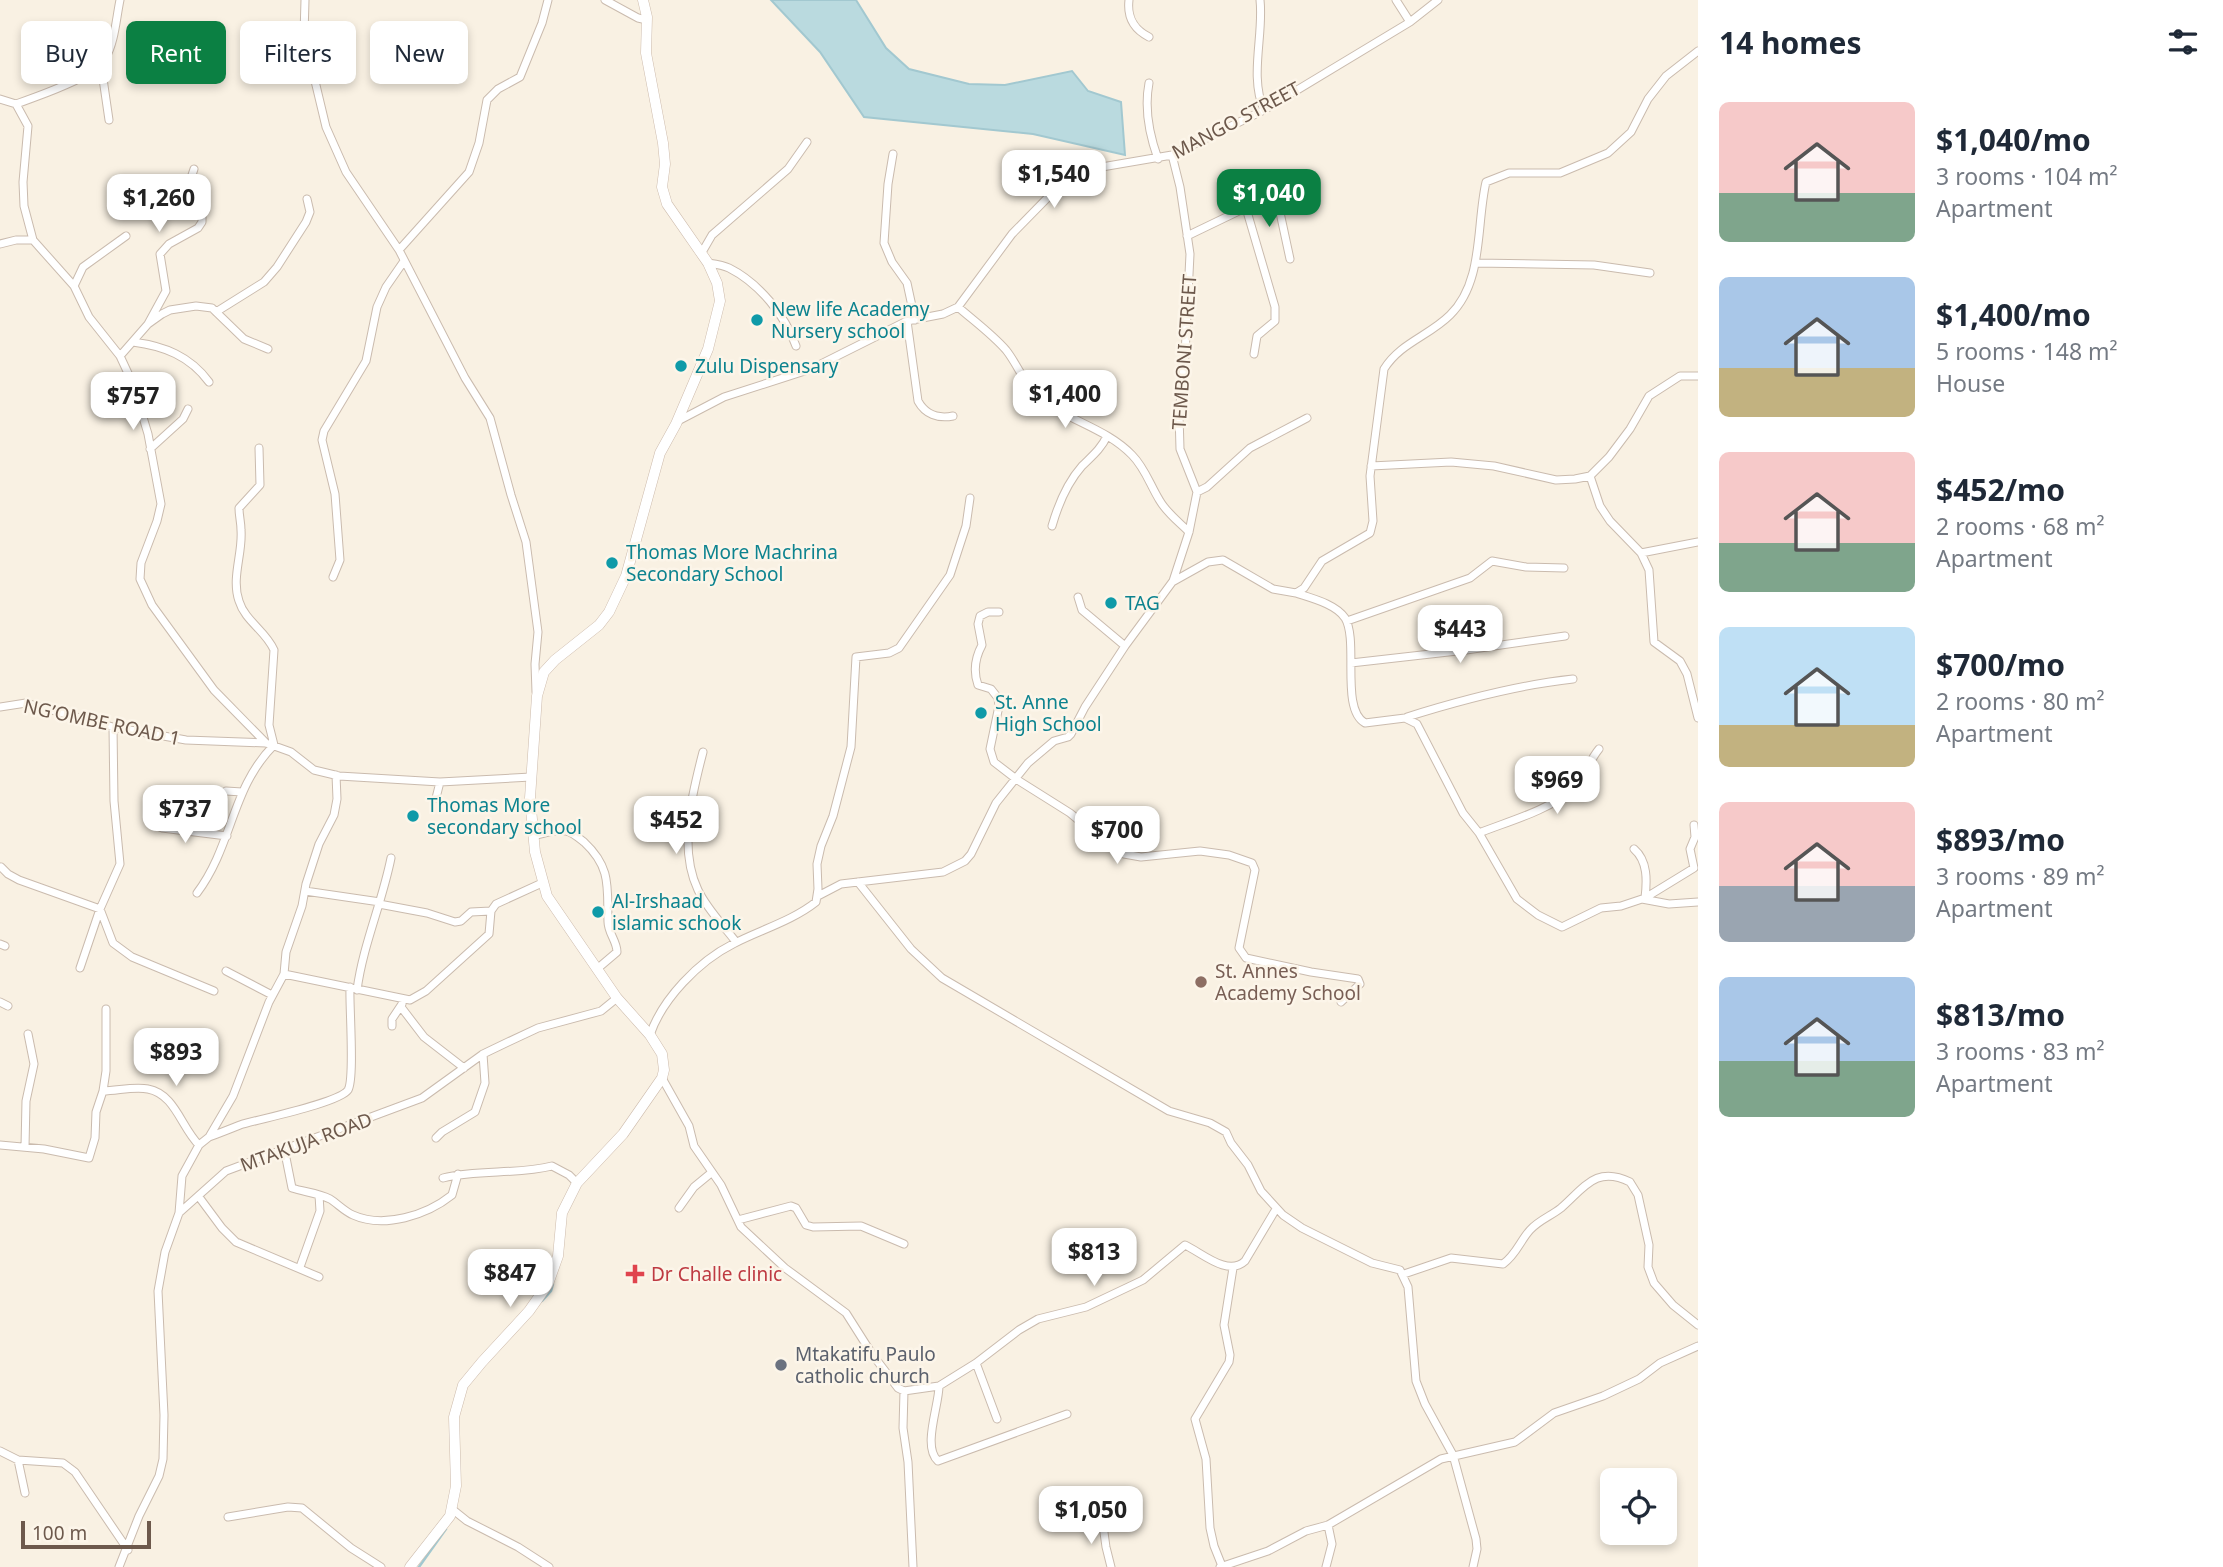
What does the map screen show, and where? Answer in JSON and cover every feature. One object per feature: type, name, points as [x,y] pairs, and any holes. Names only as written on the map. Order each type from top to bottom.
[{"type":"street","points":[[112,41],[120,0]]},
{"type":"street","points":[[305,0],[304,35],[326,127],[346,172],[399,250],[465,378],[490,418],[526,542],[538,632],[530,798],[533,836],[542,883],[547,896],[617,998],[650,1035],[662,1054],[664,1070],[662,1078],[623,1134],[577,1183],[562,1213],[558,1256],[552,1278],[529,1311],[463,1385],[454,1417],[456,1486],[452,1509],[444,1527],[410,1567]]},
{"type":"street","points":[[399,250],[469,172],[480,143],[487,100],[498,89],[520,76],[542,23],[548,0]]},
{"type":"street","points":[[605,0],[647,20]]},
{"type":"street","points":[[537,696],[544,671],[598,625],[609,612],[626,576],[660,453],[708,349],[718,316],[720,301],[717,283],[708,263],[667,204],[662,187],[664,154],[646,52],[647,20],[643,0]]},
{"type":"street","points":[[1129,0],[1128,15],[1131,22],[1149,37]]},
{"type":"street","points":[[1260,0],[1259,100],[1264,110]]},
{"type":"street","points":[[1396,0],[1409,22]]},
{"type":"street","name":"MANGO STREET","points":[[958,306],[1012,234],[1060,185],[1096,168],[1172,155],[1264,110],[1409,22],[1438,0]]},
{"type":"street","points":[[1296,593],[1304,588],[1322,561],[1370,533],[1373,520],[1371,466],[1384,369],[1392,356],[1449,316],[1459,304],[1475,263],[1486,182],[1509,173],[1560,173],[1608,153],[1631,132],[1648,99],[1666,76],[1698,51]]},
{"type":"street","points":[[1149,83],[1147,112],[1158,159]]},
{"type":"street","points":[[0,99],[16,104],[65,84]]},
{"type":"street","points":[[104,84],[109,120]]},
{"type":"street","points":[[16,104],[29,126],[23,182],[24,206],[33,240],[74,286],[89,317],[120,356],[133,384],[148,434],[161,503],[158,521],[141,563],[140,579],[152,605],[214,690],[270,744]]},
{"type":"street","points":[[701,254],[712,235],[788,169],[807,142]]},
{"type":"street","points":[[893,154],[884,243],[892,262],[907,283],[918,401],[923,411],[953,416]]},
{"type":"street","name":"TEMBONI STREET","points":[[1172,155],[1187,236],[1190,274],[1178,430],[1180,449],[1197,492]]},
{"type":"street","points":[[120,356],[149,324],[166,291],[160,254],[169,244],[198,228],[202,222],[202,216],[187,190],[194,169]]},
{"type":"street","points":[[1187,236],[1276,194],[1290,193]]},
{"type":"street","points":[[1276,194],[1290,259]]},
{"type":"street","points":[[216,312],[251,291],[271,275],[306,222],[310,212],[307,199]]},
{"type":"street","points":[[1246,208],[1275,316],[1275,321],[1257,336],[1254,354]]},
{"type":"street","points":[[74,286],[83,267],[127,236]]},
{"type":"street","points":[[0,244],[33,240]]},
{"type":"street","points":[[333,577],[340,560],[335,494],[321,440],[366,361],[377,307],[386,287],[404,261]]},
{"type":"street","points":[[708,263],[729,267],[770,302],[787,325],[796,346]]},
{"type":"street","points":[[1475,263],[1594,265],[1650,273]]},
{"type":"street","points":[[149,324],[170,310],[207,306],[244,339],[268,349]]},
{"type":"street","points":[[677,421],[724,397],[811,369],[911,321],[943,314],[958,306],[995,338],[1038,397],[1107,436],[1132,454],[1144,470],[1159,501],[1189,532]]},
{"type":"street","points":[[134,342],[159,345],[173,352],[195,365],[209,382]]},
{"type":"street","points":[[1371,466],[1451,462],[1494,466],[1556,480],[1575,480],[1590,476],[1616,448],[1649,396],[1698,366]]},
{"type":"street","points":[[1687,374],[1698,376]]},
{"type":"street","points":[[150,449],[183,419],[188,409]]},
{"type":"street","points":[[818,896],[841,884],[929,875],[956,867],[971,854],[996,803],[1041,751],[1054,741],[1071,734],[1085,707],[1125,646],[1173,581],[1189,532],[1197,492],[1207,487],[1250,448],[1307,418]]},
{"type":"street","points":[[1052,526],[1064,493],[1080,468],[1101,448],[1107,436]]},
{"type":"street","points":[[197,893],[211,875],[242,792],[270,744],[274,650],[270,639],[247,616],[239,601],[237,567],[241,530],[239,508],[260,485],[259,448]]},
{"type":"street","points":[[1590,476],[1600,506],[1610,522],[1641,553],[1649,570],[1654,642],[1680,661],[1687,674],[1698,718]]},
{"type":"street","points":[[650,1035],[662,1009],[682,984],[718,953],[816,902],[817,864],[821,846],[833,816],[851,747],[856,657],[889,653],[899,648],[950,575],[966,526],[970,498]]},
{"type":"street","points":[[1641,553],[1698,542]]},
{"type":"street","points":[[1173,581],[1208,562],[1223,560],[1273,589],[1296,593],[1336,609],[1347,621],[1355,713],[1365,723],[1405,718],[1463,700],[1551,681],[1573,679]]},
{"type":"street","points":[[1347,621],[1470,578],[1492,561],[1527,567],[1564,568]]},
{"type":"street","points":[[1078,597],[1082,610],[1125,646]]},
{"type":"street","points":[[999,612],[988,612],[979,619],[982,645],[977,653],[975,676],[978,685],[991,689],[998,698],[990,756],[994,762],[1070,813],[1112,848],[1124,854],[1141,857],[1200,851],[1229,855],[1252,863],[1255,870],[1239,948],[1242,954],[1247,958],[1311,972],[1358,979],[1360,984],[1341,1002]]},
{"type":"street","points":[[1351,663],[1565,636]]},
{"type":"street","name":"NG’OMBE ROAD 1","points":[[0,707],[26,704],[113,727],[186,740],[270,744],[291,752],[314,770],[336,775],[440,782],[531,777]]},
{"type":"street","points":[[1405,718],[1417,724],[1463,813],[1479,834],[1517,899],[1552,923],[1565,926],[1601,908],[1621,906],[1645,898],[1696,867],[1689,849],[1695,837],[1694,825]]},
{"type":"street","points":[[80,968],[100,909],[120,864],[114,801],[113,727]]},
{"type":"street","points":[[1479,834],[1557,799],[1574,788],[1599,749]]},
{"type":"street","points":[[703,752],[688,832],[691,866],[705,902],[736,942]]},
{"type":"street","points":[[209,1137],[233,1096],[272,995],[284,974],[286,952],[319,844],[334,815],[337,799],[336,775]]},
{"type":"street","points":[[1539,776],[1557,799]]},
{"type":"street","points":[[436,798],[440,782]]},
{"type":"street","points":[[226,791],[242,792]]},
{"type":"street","points":[[153,824],[162,828],[227,836]]},
{"type":"street","points":[[533,836],[565,831],[570,833],[586,844],[602,864],[610,901],[608,926],[617,943],[617,952],[597,969]]},
{"type":"street","points":[[1634,849],[1643,858],[1645,898]]},
{"type":"street","points":[[119,1567],[128,1550],[139,1516],[159,1476],[163,1459],[159,1291],[165,1252],[179,1213],[178,1198],[182,1176],[199,1144],[209,1137],[239,1126],[315,1106],[348,1090],[353,989],[391,858]]},
{"type":"street","points":[[1,867],[19,880],[100,909],[113,943],[132,957],[215,991]]},
{"type":"street","points":[[858,882],[911,949],[942,978],[1169,1111],[1226,1132],[1261,1191],[1276,1209],[1302,1228],[1372,1263],[1396,1268],[1404,1274],[1416,1381],[1425,1404],[1453,1455],[1476,1539],[1473,1567]]},
{"type":"street","points":[[392,1026],[392,1019],[402,1004],[426,991],[489,934],[491,911],[496,904],[542,883]]},
{"type":"street","points":[[305,891],[380,903],[455,922],[461,921],[471,912],[491,911]]},
{"type":"street","points":[[1645,898],[1669,904],[1698,902]]},
{"type":"street","points":[[226,971],[272,995]]},
{"type":"street","points":[[284,974],[353,989],[402,1004],[424,1038],[464,1068]]},
{"type":"street","name":"MTAKUJA ROAD","points":[[179,1213],[226,1171],[422,1098],[483,1055],[538,1028],[601,1011],[617,998]]},
{"type":"street","points":[[0,1002],[8,1006]]},
{"type":"street","points":[[0,1145],[89,1158],[106,1071],[106,1009]]},
{"type":"street","points":[[24,1147],[26,1101],[34,1064],[28,1034]]},
{"type":"street","points":[[436,1138],[475,1112],[485,1083],[483,1055]]},
{"type":"street","points":[[662,1078],[689,1126],[694,1146],[721,1185],[746,1234],[785,1268],[846,1313],[872,1354],[898,1388],[904,1391],[939,1386],[1019,1330],[1038,1320],[1086,1307],[1143,1280],[1185,1245],[1233,1268]]},
{"type":"street","points":[[103,1091],[145,1088],[162,1093],[172,1104],[191,1137],[199,1144]]},
{"type":"street","points":[[284,1148],[290,1185],[331,1200],[355,1216],[380,1219],[415,1216],[444,1202],[452,1195],[458,1174]]},
{"type":"street","points":[[443,1178],[458,1174],[533,1171],[552,1167],[569,1175],[577,1183]]},
{"type":"street","points":[[679,1208],[694,1187],[711,1172]]},
{"type":"street","points":[[1404,1274],[1451,1258],[1503,1264],[1514,1254],[1530,1230],[1559,1209],[1591,1179],[1610,1177],[1630,1182],[1638,1195],[1649,1245],[1648,1267],[1657,1289],[1698,1325]]},
{"type":"street","points":[[300,1267],[320,1211],[319,1195]]},
{"type":"street","points":[[199,1197],[236,1242],[319,1277]]},
{"type":"street","points":[[738,1220],[791,1206],[796,1208],[806,1225],[860,1226],[904,1244]]},
{"type":"street","points":[[1233,1268],[1245,1261],[1276,1209]]},
{"type":"street","points":[[1233,1268],[1224,1325],[1229,1362],[1195,1419],[1206,1459],[1210,1528],[1221,1567],[1268,1551],[1301,1533],[1328,1525],[1391,1487],[1453,1455],[1515,1442],[1554,1413],[1603,1396],[1639,1379],[1660,1363],[1698,1346]]},
{"type":"street","points":[[975,1363],[997,1419]]},
{"type":"street","points":[[939,1386],[931,1446],[934,1458],[938,1461],[1068,1414]]},
{"type":"street","points":[[904,1391],[913,1567]]},
{"type":"street","points":[[0,1451],[18,1460],[62,1463],[75,1472],[128,1550]]},
{"type":"street","points":[[18,1460],[25,1493]]},
{"type":"street","points":[[228,1517],[288,1507],[302,1508],[351,1548],[381,1567]]},
{"type":"street","points":[[452,1509],[467,1521],[518,1547],[549,1567]]},
{"type":"street","points":[[1102,1518],[1111,1567]]},
{"type":"street","points":[[1326,1567],[1332,1544],[1328,1525]]},
{"type":"water","points":[[771,0],[856,0],[886,48],[909,69],[969,84],[1005,85],[1072,71],[1088,91],[1121,102],[1125,155],[1033,134],[864,117],[820,52]]},
{"type":"waterway","points":[[542,1301],[551,1291],[553,1284]]},
{"type":"waterway","points":[[419,1567],[446,1529]]},
{"type":"place","name":"New life Academy Nursery school","points":[[757,320]]},
{"type":"place","name":"Zulu Dispensary","points":[[681,366]]},
{"type":"place","name":"Thomas More Machrina Secondary School","points":[[612,563]]},
{"type":"place","name":"TAG","points":[[1111,603]]},
{"type":"place","name":"St. Anne High School","points":[[981,713]]},
{"type":"place","name":"Thomas More secondary school","points":[[413,816]]},
{"type":"place","name":"Al-Irshaad islamic schook","points":[[598,912]]},
{"type":"place","name":"St. Annes Academy School","points":[[1201,982]]},
{"type":"place","name":"Dr Challe clinic","points":[[635,1274]]},
{"type":"place","name":"Mtakatifu Paulo catholic church","points":[[781,1365]]}]
